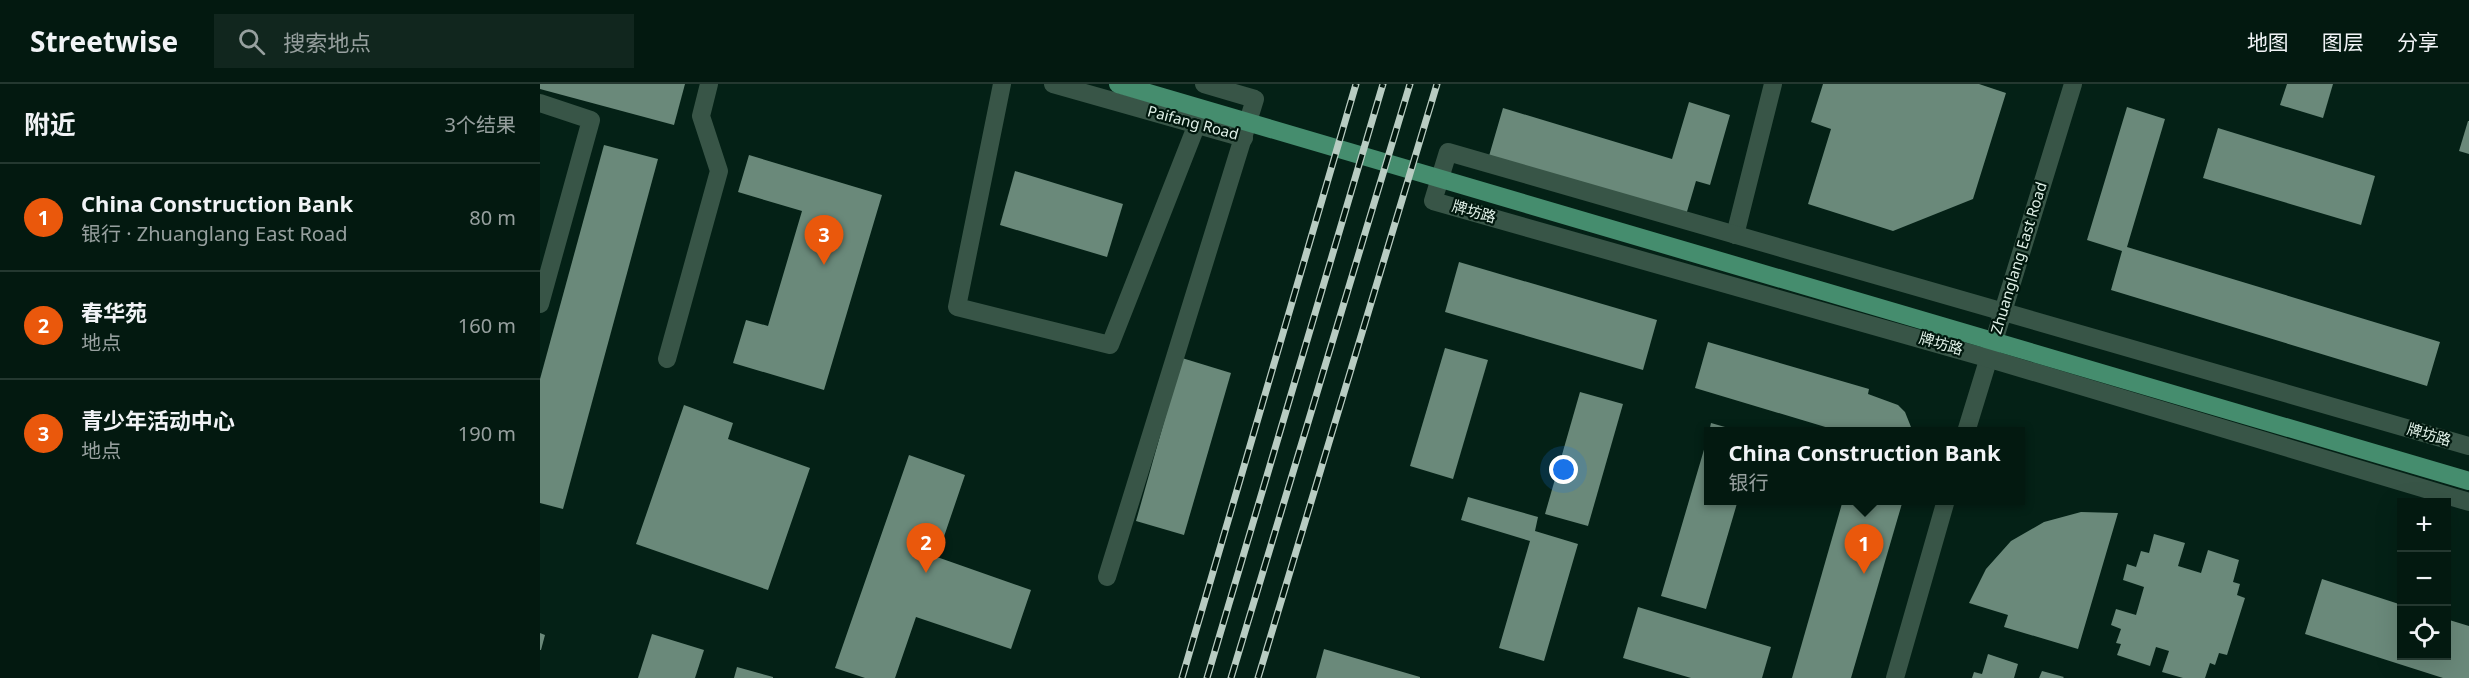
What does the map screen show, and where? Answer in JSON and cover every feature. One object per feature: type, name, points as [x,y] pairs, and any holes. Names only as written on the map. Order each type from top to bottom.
[{"type":"main road","name":"牌坊路","points":[[1118,84],[2469,480]]},
{"type":"street","points":[[667,359],[719,171],[702,116],[709,84]]},
{"type":"street","points":[[1002,84],[957,307],[1110,345],[1197,124]]},
{"type":"street","name":"Paifang Road","points":[[1053,84],[1197,124],[1246,130],[1255,99],[1204,84]]},
{"type":"street","points":[[1107,577],[1246,130],[1118,84]]},
{"type":"street","points":[[1735,235],[1773,84]]},
{"type":"street","name":"Zhuanglang East Road","points":[[1967,427],[2073,84]]},
{"type":"street","points":[[540,103],[591,120],[540,304]]},
{"type":"street","name":"牌坊路","points":[[2469,446],[1448,152],[1432,177],[1433,201],[1990,350],[2469,502]]},
{"type":"street","points":[[1895,678],[1945,505]]},
{"type":"building","points":[[540,84],[685,84],[674,125],[540,89]]},
{"type":"building","points":[[1823,84],[1979,84],[2006,93],[1973,199],[1893,231],[1808,204],[1831,129],[1811,122]]},
{"type":"building","points":[[2287,84],[2333,84],[2323,118],[2280,105]]},
{"type":"building","points":[[1689,102],[1730,115],[1710,185],[1696,181],[1686,215],[1489,156],[1503,108],[1672,159]]},
{"type":"building","points":[[2127,107],[2165,119],[2127,247],[2440,342],[2427,386],[2111,290],[2122,251],[2087,240]]},
{"type":"building","points":[[2469,121],[2469,154],[2459,151]]},
{"type":"building","points":[[2218,128],[2375,176],[2361,225],[2203,178]]},
{"type":"building","points":[[604,145],[658,159],[563,509],[540,503],[540,379]]},
{"type":"building","points":[[749,155],[882,195],[824,390],[733,363],[746,320],[768,326],[802,211],[738,192]]},
{"type":"building","points":[[1015,171],[1123,204],[1107,257],[1000,225]]},
{"type":"building","points":[[1459,262],[1657,320],[1643,370],[1445,312]]},
{"type":"building","points":[[1708,342],[1869,389],[1868,394],[1898,405],[1905,412],[1911,427],[1825,427],[1695,388]]},
{"type":"building","points":[[1445,348],[1488,360],[1453,479],[1410,466]]},
{"type":"building","points":[[1182,358],[1231,373],[1184,535],[1136,521]]},
{"type":"building","points":[[1580,392],[1623,404],[1588,526],[1545,514]]},
{"type":"building","points":[[684,405],[733,423],[728,439],[810,468],[768,590],[636,544]]},
{"type":"building","points":[[1711,423],[1725,427],[1710,427]]},
{"type":"building","points":[[1704,450],[1704,505],[1737,505],[1706,609],[1661,596]]},
{"type":"building","points":[[909,455],[965,475],[937,557],[1031,590],[1011,649],[916,617],[895,678],[865,678],[835,668]]},
{"type":"building","points":[[1468,497],[1538,517],[1535,531],[1578,544],[1544,661],[1499,648],[1530,541],[1461,520]]},
{"type":"building","points":[[1842,505],[1902,505],[1851,678],[1792,678]]},
{"type":"building","points":[[2081,512],[2118,513],[2078,649],[2004,627],[2008,615],[1969,603],[1986,569],[2011,541],[2044,522]]},
{"type":"building","points":[[2154,534],[2185,543],[2178,566],[2201,573],[2208,550],[2239,560],[2233,582],[2240,584],[2237,595],[2245,598],[2227,655],[2219,653],[2215,665],[2210,663],[2205,678],[2183,678],[2162,672],[2169,651],[2156,647],[2150,666],[2117,655],[2121,644],[2116,643],[2121,629],[2111,625],[2116,609],[2136,615],[2144,587],[2123,580],[2127,564],[2136,567],[2141,551],[2149,553]]},
{"type":"building","points":[[2322,579],[2397,603],[2397,660],[2451,660],[2451,621],[2469,626],[2469,678],[2443,678],[2305,634]]},
{"type":"building","points":[[1638,607],[1771,647],[1762,678],[1691,678],[1623,658]]},
{"type":"building","points":[[540,633],[545,635],[541,650],[540,650]]},
{"type":"building","points":[[652,634],[704,650],[695,678],[638,678]]},
{"type":"building","points":[[1324,649],[1420,677],[1420,678],[1316,678]]},
{"type":"building","points":[[1988,654],[2018,664],[2014,678],[1972,678],[1974,672],[1982,674]]},
{"type":"building","points":[[737,667],[773,677],[773,678],[734,678]]},
{"type":"building","points":[[2042,671],[2064,677],[2039,678]]},
{"type":"railway","points":[[1182,678],[1356,84]]},
{"type":"railway","points":[[1207,678],[1383,84]]},
{"type":"railway","points":[[1231,678],[1410,84]]},
{"type":"railway","points":[[1258,678],[1437,84]]},
{"type":"place","name":"青少年活动中心","points":[[824,265]]},
{"type":"place","name":"春华苑","points":[[926,573]]},
{"type":"place","name":"China Construction Bank","points":[[1864,574]]}]
